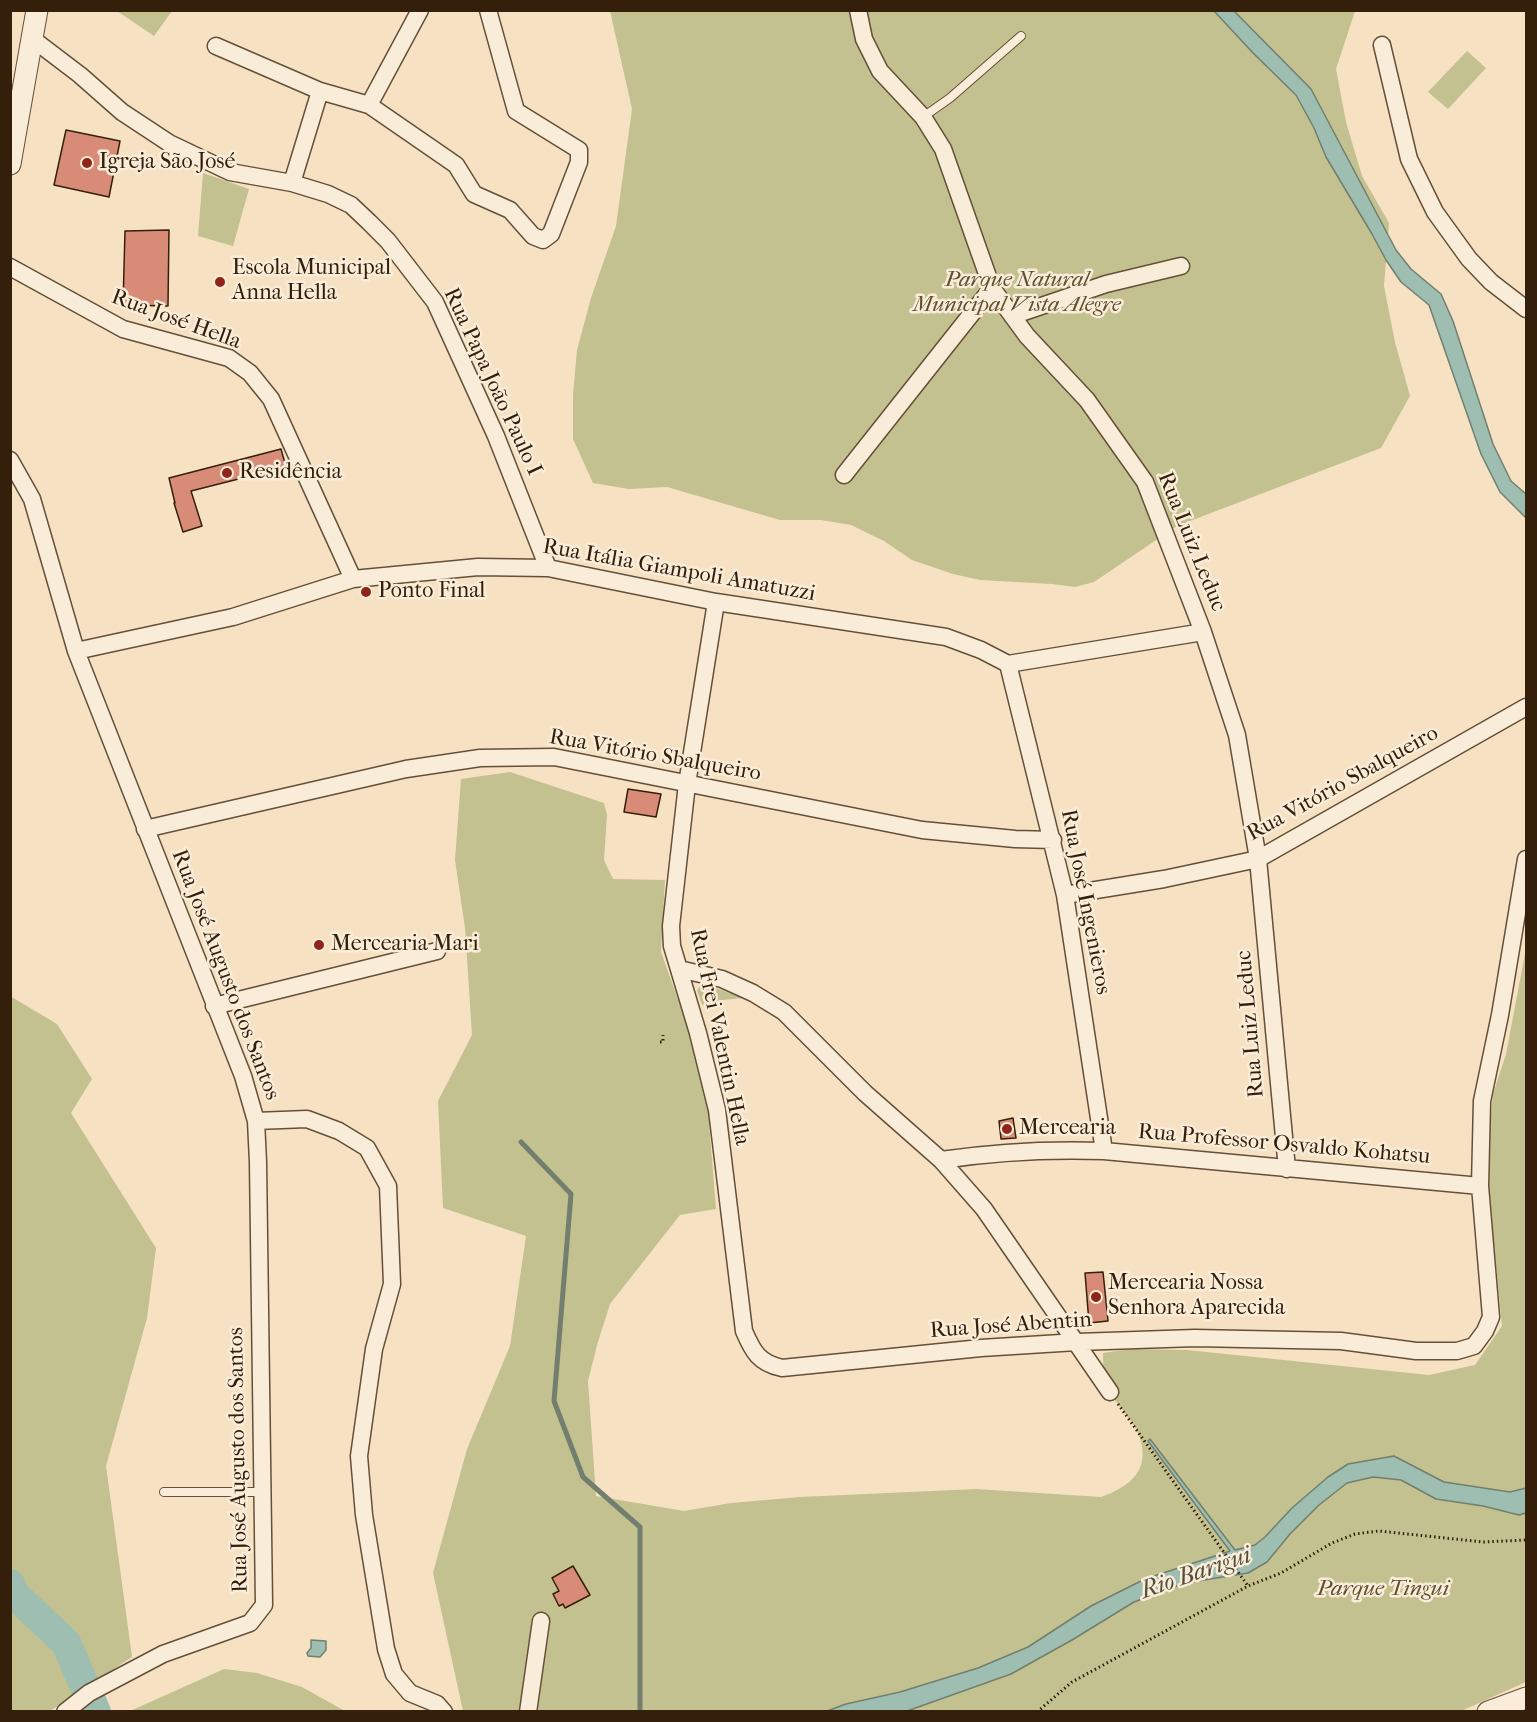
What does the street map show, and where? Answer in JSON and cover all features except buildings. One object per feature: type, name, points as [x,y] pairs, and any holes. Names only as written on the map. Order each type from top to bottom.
[{"type":"street","points":[[10,164],[18,81],[33,40],[37,10]]},
{"type":"street","points":[[369,105],[420,10]]},
{"type":"street","points":[[216,46],[320,91],[369,105],[456,165],[474,194],[510,210],[533,237],[543,240],[551,234],[579,162],[579,150],[516,111],[488,10]]},
{"type":"street","name":"Rua Luiz Leduc","points":[[858,10],[864,39],[880,71],[922,117],[943,149],[992,288],[1027,336],[1087,400],[1144,482],[1203,632],[1237,735],[1258,859],[1287,1169]]},
{"type":"street","name":"Rua Papa João Paulo I","points":[[33,40],[80,75],[122,112],[170,143],[230,172],[292,183],[328,194],[351,205],[388,242],[435,302],[495,436],[548,568]]},
{"type":"street","points":[[1382,45],[1410,159],[1436,212],[1469,259],[1491,282],[1527,309]]},
{"type":"street","points":[[292,183],[320,91]]},
{"type":"street","points":[[1012,316],[1107,284],[1181,266]]},
{"type":"street","name":"Rua José Hella","points":[[10,267],[123,329],[229,358],[250,373],[271,399],[354,579]]},
{"type":"street","points":[[844,475],[992,288]]},
{"type":"street","name":"Rua José Augusto dos Santos","points":[[10,460],[32,499],[76,651],[243,1076],[256,1120],[264,1605],[250,1623],[163,1654],[89,1693],[65,1712]]},
{"type":"street","name":"Rua Itália Giampoli Amatuzzi","points":[[76,651],[233,617],[354,579],[478,567],[548,568],[716,602],[946,637],[981,650],[1008,664]]},
{"type":"street","name":"Rua Frei Valentin Hella","points":[[716,602],[687,784],[671,926],[672,946],[698,1033],[717,1110],[744,1331],[753,1352],[769,1365]]},
{"type":"street","points":[[1008,664],[1203,632]]},
{"type":"street","name":"Rua José Ingenieros","points":[[1008,664],[1065,895],[1104,1151]]},
{"type":"street","name":"Rua Vitório Sbalqueiro","points":[[1065,895],[1164,879],[1258,859],[1527,707]]},
{"type":"street","name":"Rua Vitório Sbalqueiro","points":[[145,829],[406,769],[480,758],[554,757],[922,830],[1015,839],[1053,840]]},
{"type":"street","points":[[1480,1186],[1482,1101],[1500,1015],[1527,859]]},
{"type":"street","points":[[214,1006],[437,951]]},
{"type":"street","points":[[679,969],[722,980],[753,993],[784,1012],[865,1092],[941,1160],[984,1209],[1110,1392]]},
{"type":"street","points":[[256,1120],[308,1119],[339,1131],[367,1148],[388,1186],[392,1284],[374,1349],[359,1456],[364,1515],[386,1649],[394,1674],[410,1693],[437,1704],[444,1712]]},
{"type":"street","name":"Rua Professor Osvaldo Kohatsu","points":[[941,1160],[1052,1149],[1104,1151],[1480,1186]]},
{"type":"street","name":"Rua José Abentin","points":[[769,1365],[793,1368],[981,1348],[1196,1338],[1341,1341],[1416,1351],[1457,1351],[1474,1346],[1485,1331],[1491,1317],[1480,1186]]},
{"type":"street","points":[[528,1712],[542,1621]]},
{"type":"street","points":[[1488,1712],[1527,1698]]},
{"type":"lane","points":[[922,117],[950,98],[1022,36]]},
{"type":"lane","points":[[164,1492],[262,1492]]},
{"type":"path","points":[[660,1042],[663,1042],[663,1035]]},
{"type":"path","points":[[1110,1392],[1153,1456],[1248,1586]]},
{"type":"path","points":[[1037,1712],[1072,1682],[1248,1586],[1281,1573],[1332,1543],[1355,1534],[1379,1531],[1483,1542],[1527,1540]]},
{"type":"green space","points":[[117,11],[172,11],[154,36]]},
{"type":"green space","name":"Parque Natural Municipal Vista Alegre","points":[[610,11],[1355,11],[1336,69],[1346,122],[1362,176],[1389,223],[1384,286],[1395,342],[1410,396],[1381,448],[1177,526],[1094,582],[1075,587],[980,580],[953,574],[912,560],[884,541],[851,525],[821,520],[780,520],[667,487],[629,489],[593,483],[573,439],[573,395],[577,350],[591,298],[616,226],[632,109]]},
{"type":"green space","points":[[1467,51],[1486,68],[1448,109],[1428,92]]},
{"type":"green space","points":[[203,173],[249,189],[233,246],[198,236]]},
{"type":"green space","name":"Parque Tingui","points":[[510,772],[604,803],[607,815],[604,860],[613,879],[665,880],[661,952],[689,1030],[708,1110],[716,1209],[680,1215],[610,1304],[597,1345],[588,1381],[596,1496],[684,1511],[731,1503],[800,1497],[976,1489],[1101,1497],[1129,1482],[1140,1468],[1142,1458],[1137,1430],[1109,1389],[1104,1374],[1103,1353],[1130,1349],[1187,1350],[1429,1375],[1475,1365],[1502,1326],[1486,1163],[1493,1094],[1506,1054],[1526,948],[1526,1682],[1459,1712],[463,1711],[433,1573],[467,1449],[510,1346],[526,1236],[443,1208],[438,1101],[472,1035],[465,928],[455,860],[461,779]]},
{"type":"green space","points":[[701,985],[743,998],[714,1001],[702,1005],[697,990]]},
{"type":"green space","points":[[10,996],[57,1024],[92,1079],[71,1113],[156,1248],[147,1318],[106,1466],[132,1657],[50,1711],[11,1711]]},
{"type":"green space","points":[[224,1669],[257,1673],[302,1687],[345,1711],[130,1711]]},
{"type":"water","points":[[1214,11],[1234,11],[1311,89],[1396,250],[1411,269],[1441,294],[1453,321],[1493,444],[1511,481],[1526,494],[1526,518],[1500,492],[1481,454],[1429,305],[1401,282],[1386,260],[1326,157],[1314,128],[1296,95]]},
{"type":"water","name":"Rio Barigui","points":[[1150,1439],[1235,1550],[1255,1545],[1292,1508],[1328,1477],[1348,1464],[1394,1456],[1444,1482],[1510,1492],[1526,1488],[1526,1513],[1519,1515],[1483,1506],[1436,1499],[1401,1480],[1373,1477],[1347,1483],[1319,1505],[1290,1534],[1267,1562],[1248,1573],[1185,1583],[1134,1602],[1011,1674],[907,1711],[827,1711],[978,1668],[1028,1647],[1091,1606],[1145,1579],[1230,1551],[1148,1441]]},
{"type":"water","points":[[311,1640],[326,1641],[326,1650],[320,1657],[308,1656]]},
{"type":"waterway","points":[[521,1142],[571,1194],[554,1401],[583,1477],[640,1527],[640,1712]]},
{"type":"waterway","points":[[10,1584],[14,1594],[66,1643],[96,1712]]},
{"type":"place","name":"Igreja São José","points":[[87,163]]},
{"type":"place","name":"Escola Municipal Anna Hella","points":[[220,282]]},
{"type":"place","name":"Residência","points":[[227,473]]},
{"type":"place","name":"Ponto Final","points":[[366,592]]},
{"type":"place","name":"Mercearia Mari","points":[[319,945]]},
{"type":"place","name":"Mercearia","points":[[1007,1129]]},
{"type":"place","name":"Mercearia Nossa Senhora Aparecida","points":[[1096,1297]]}]
